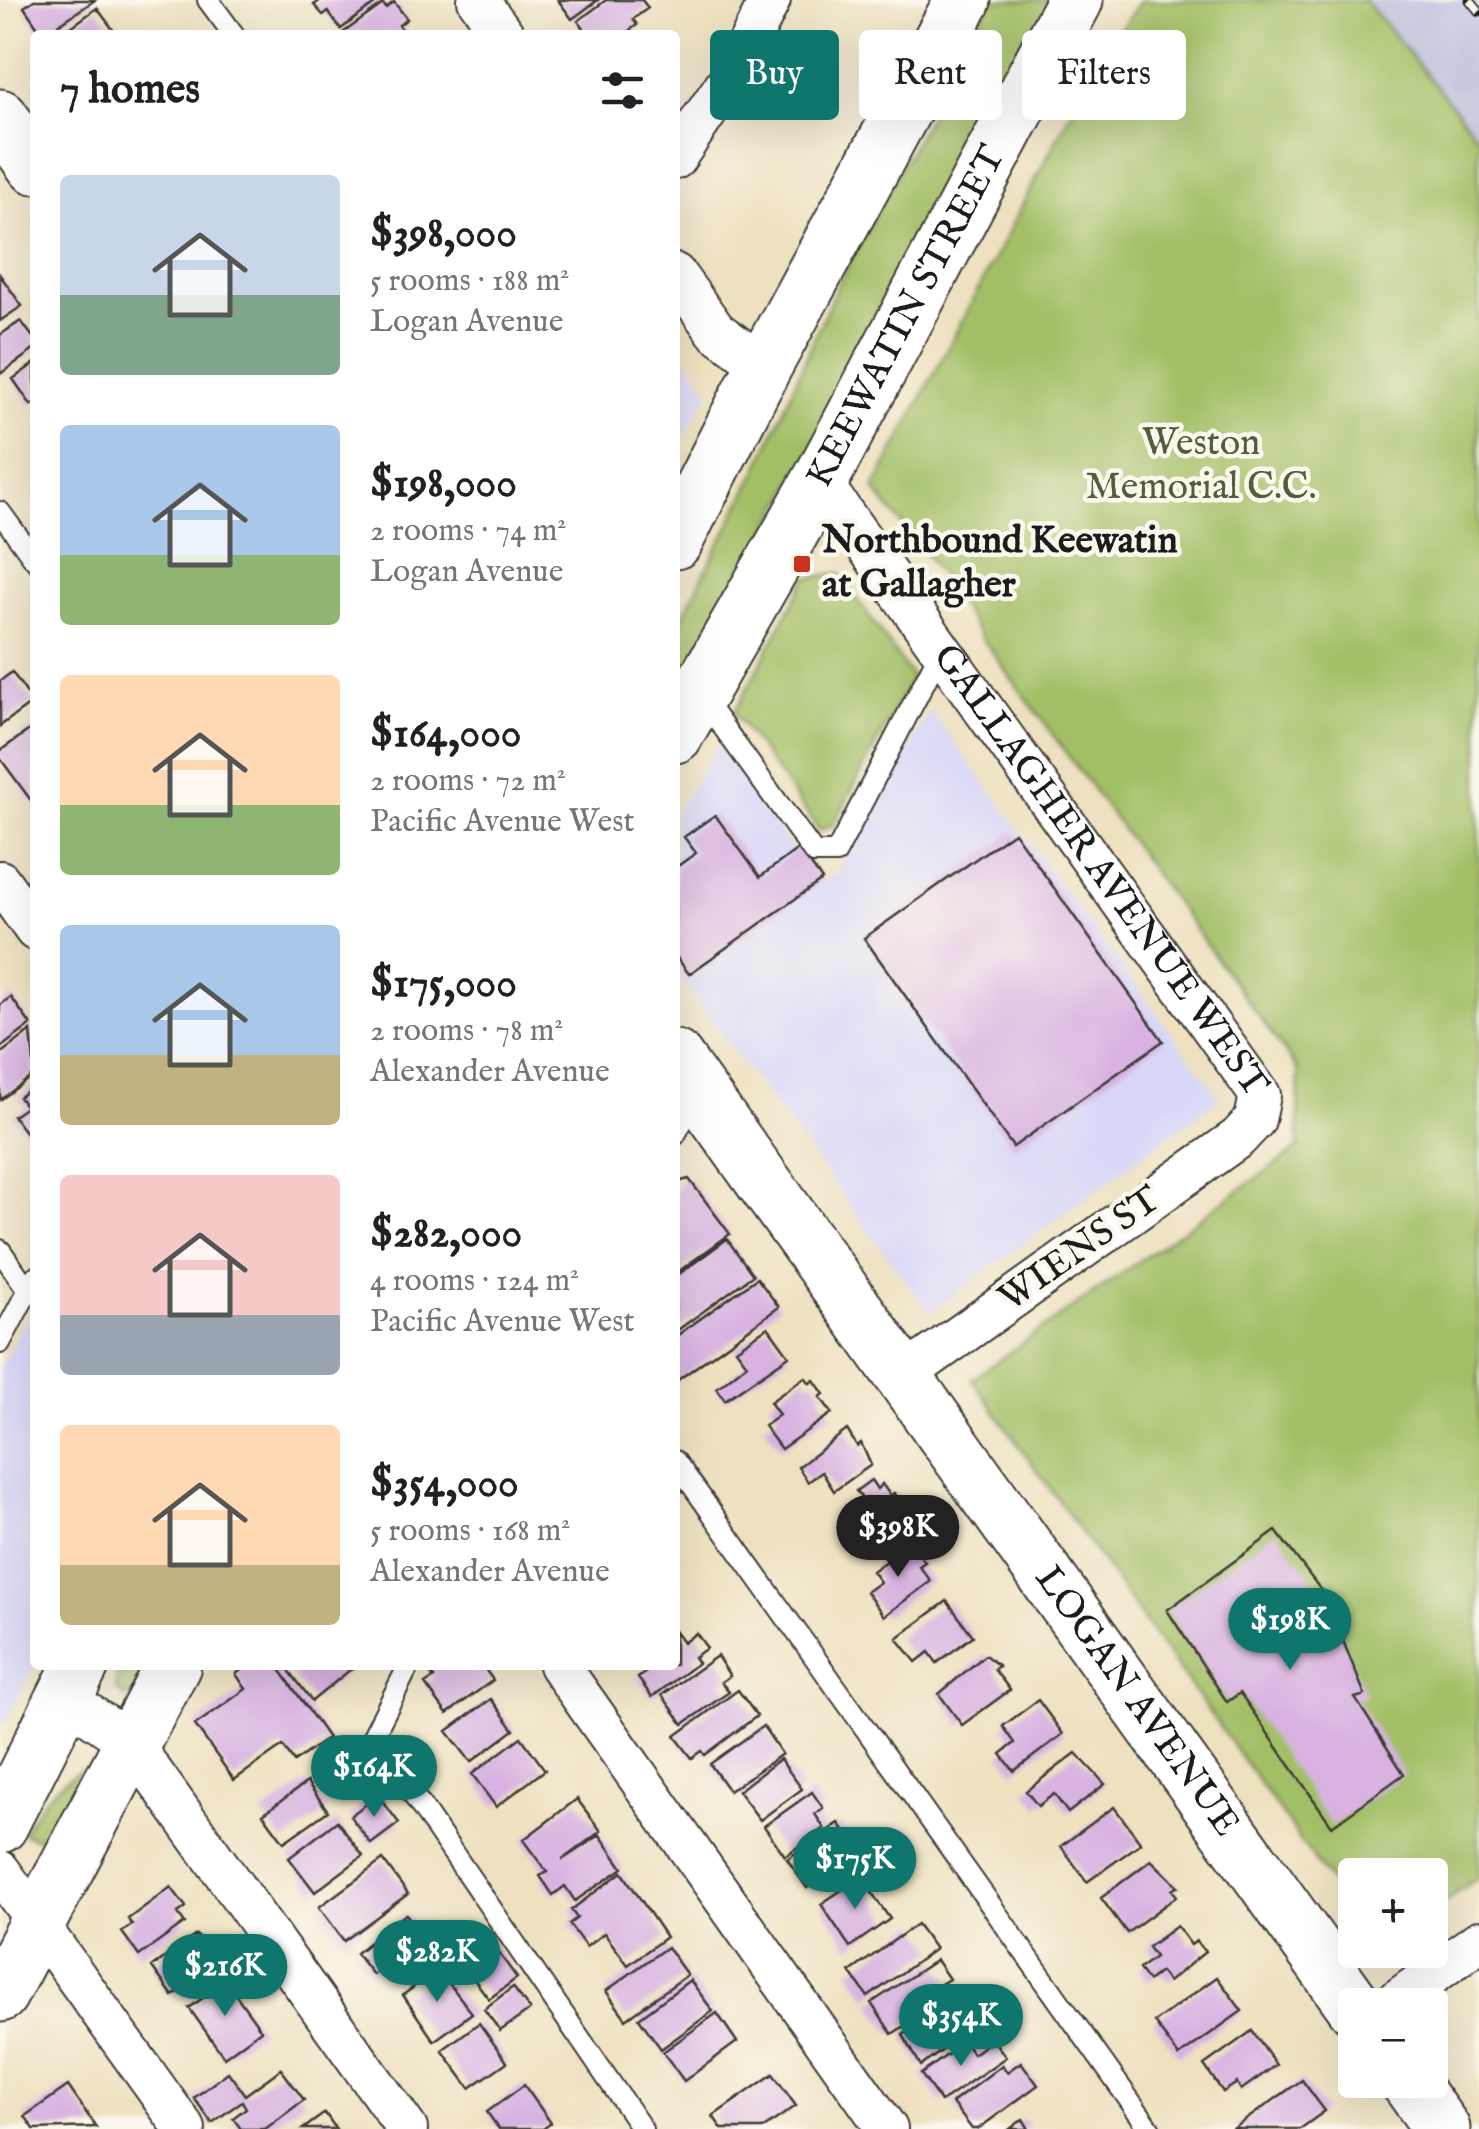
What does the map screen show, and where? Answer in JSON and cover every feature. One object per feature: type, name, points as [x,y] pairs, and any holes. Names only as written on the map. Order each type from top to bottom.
[{"type":"main road","points":[[680,521],[692,476],[764,366],[963,0]]},
{"type":"main road","name":"KEEWATIN STREET","points":[[687,714],[820,481],[1075,0]]},
{"type":"main road","points":[[0,117],[30,159]]},
{"type":"main road","name":"LOGAN AVENUE","points":[[681,1082],[903,1376],[1341,1988]]},
{"type":"main road","points":[[0,1994],[170,1670]]},
{"type":"main road","points":[[0,1825],[73,1681]]},
{"type":"main road","points":[[1420,2098],[1442,2129]]},
{"type":"street","points":[[478,0],[500,30]]},
{"type":"street","points":[[680,152],[710,112],[765,3]]},
{"type":"street","points":[[680,281],[716,331],[764,366]]},
{"type":"street","name":"GALLAGHER AVENUE WEST","points":[[820,481],[1260,1095],[1254,1120]]},
{"type":"street","points":[[0,881],[30,923]]},
{"type":"street","name":"WIENS ST","points":[[903,1376],[1238,1138],[1254,1120]]},
{"type":"street","points":[[563,1670],[887,2129]]},
{"type":"street","points":[[73,1681],[132,1744],[407,2129]]},
{"type":"street","points":[[0,1871],[185,2129]]},
{"type":"street","points":[[1413,1988],[1479,1940]]},
{"type":"lane","points":[[208,0],[230,30]]},
{"type":"lane","points":[[0,512],[30,553]]},
{"type":"lane","points":[[687,714],[814,853],[836,853],[940,652]]},
{"type":"lane","points":[[0,1250],[30,1281]]},
{"type":"lane","points":[[0,1343],[30,1287]]},
{"type":"lane","points":[[680,1468],[1150,2129]]},
{"type":"lane","points":[[406,1670],[373,1736],[642,2129]]},
{"type":"shaded area","points":[[1365,0],[1479,0],[1479,138]]},
{"type":"shaded area","points":[[680,350],[710,391],[680,445]]},
{"type":"shaded area","points":[[930,710],[1220,1098],[930,1313],[680,979],[680,805],[718,745],[817,886],[839,871]]},
{"type":"shaded area","points":[[30,1313],[32,1670],[0,1732],[0,1368]]},
{"type":"green space","points":[[991,0],[1052,0],[1036,30],[1022,30],[1022,56],[1002,93],[1002,30],[975,30]]},
{"type":"green space","name":"Weston Memorial C.C.","points":[[1141,0],[1365,0],[1479,138],[1479,1877],[1448,1899],[1448,1858],[1338,1858],[1338,1893],[972,1379],[1299,1148],[1298,1070],[979,634],[926,554],[874,489],[1067,120],[1186,120],[1186,30],[1120,30]]},
{"type":"green space","points":[[926,120],[988,120],[680,695],[680,621],[757,471],[835,290]]},
{"type":"green space","points":[[839,573],[912,677],[833,826],[819,830],[734,713],[806,578]]},
{"type":"green space","points":[[118,1670],[152,1670],[136,1692],[125,1697],[116,1689]]},
{"type":"green space","points":[[88,1767],[58,1831],[37,1839],[22,1833],[49,1794]]},
{"type":"building","points":[[34,0],[95,0],[50,30],[40,30],[24,7]]},
{"type":"building","points":[[321,0],[380,0],[341,29],[328,12],[323,15],[314,5]]},
{"type":"building","points":[[558,0],[598,0],[572,19]]},
{"type":"building","points":[[606,0],[642,0],[648,8],[633,19],[637,25],[630,30],[585,30],[578,21]]},
{"type":"building","points":[[394,2],[407,19],[399,25],[402,30],[347,30],[383,4],[386,8]]},
{"type":"building","points":[[97,8],[113,30],[67,30]]},
{"type":"building","points":[[0,275],[22,306],[0,321]]},
{"type":"building","points":[[21,321],[30,333],[30,353],[0,374],[0,335]]},
{"type":"building","points":[[30,367],[30,404],[13,379]]},
{"type":"building","points":[[12,672],[30,698],[30,704],[0,726],[0,681]]},
{"type":"building","points":[[30,730],[30,799],[0,758],[0,751]]},
{"type":"building","points":[[715,815],[760,877],[799,848],[822,880],[689,974],[680,962],[680,864],[696,853],[684,837]]},
{"type":"building","points":[[1014,832],[1163,1041],[1013,1147],[864,938]]},
{"type":"building","points":[[11,997],[30,1026],[0,1048],[0,1005]]},
{"type":"building","points":[[30,1032],[30,1078],[0,1100],[0,1054]]},
{"type":"building","points":[[30,1089],[30,1130],[26,1133],[13,1116],[26,1107],[19,1097]]},
{"type":"building","points":[[689,1179],[730,1234],[680,1270],[680,1183]]},
{"type":"building","points":[[727,1239],[753,1275],[680,1328],[680,1273]]},
{"type":"building","points":[[757,1278],[779,1307],[680,1378],[680,1333]]},
{"type":"building","points":[[768,1327],[789,1356],[725,1400],[717,1388],[747,1364],[736,1349]]},
{"type":"building","points":[[805,1377],[810,1383],[814,1380],[832,1413],[781,1449],[764,1426],[779,1415],[770,1402]]},
{"type":"building","points":[[847,1430],[857,1446],[861,1443],[871,1465],[834,1491],[822,1472],[808,1482],[798,1467]]},
{"type":"building","points":[[871,1480],[877,1489],[882,1484],[890,1495],[894,1493],[908,1519],[857,1552],[847,1538],[860,1528],[846,1509],[861,1497],[856,1491]]},
{"type":"building","points":[[1276,1531],[1324,1594],[1365,1695],[1355,1698],[1404,1774],[1332,1826],[1240,1693],[1227,1702],[1167,1610]]},
{"type":"building","points":[[911,1543],[925,1562],[919,1566],[931,1581],[884,1616],[866,1592],[880,1582],[872,1571]]},
{"type":"building","points":[[947,1601],[973,1636],[937,1663],[929,1652],[916,1662],[897,1638]]},
{"type":"building","points":[[696,1633],[707,1648],[694,1657],[698,1663],[652,1697],[638,1678],[646,1672],[680,1670],[680,1639],[683,1643]]},
{"type":"building","points":[[985,1655],[999,1666],[994,1669],[1010,1690],[962,1725],[939,1694]]},
{"type":"building","points":[[717,1656],[730,1676],[721,1682],[729,1692],[683,1724],[662,1695]]},
{"type":"building","points":[[241,1670],[280,1670],[328,1738],[294,1762],[283,1746],[234,1780],[195,1725],[246,1689],[236,1674]]},
{"type":"building","points":[[289,1670],[350,1670],[312,1701]]},
{"type":"building","points":[[486,1670],[493,1680],[447,1714],[425,1684],[434,1678],[428,1671]]},
{"type":"building","points":[[738,1690],[757,1716],[705,1755],[702,1751],[692,1758],[675,1736]]},
{"type":"building","points":[[491,1699],[514,1730],[471,1762],[447,1731]]},
{"type":"building","points":[[1038,1700],[1063,1734],[1014,1771],[1001,1754],[1015,1743],[1003,1726]]},
{"type":"building","points":[[763,1726],[782,1754],[729,1791],[710,1764]]},
{"type":"building","points":[[521,1737],[545,1770],[496,1807],[472,1774]]},
{"type":"building","points":[[1076,1753],[1105,1784],[1068,1813],[1054,1794],[1038,1806],[1026,1791]]},
{"type":"building","points":[[780,1759],[802,1789],[760,1820],[738,1791]]},
{"type":"building","points":[[307,1782],[328,1811],[284,1842],[263,1814]]},
{"type":"building","points":[[812,1792],[823,1808],[815,1814],[824,1828],[785,1856],[764,1826]]},
{"type":"building","points":[[378,1795],[399,1823],[371,1844],[350,1816]]},
{"type":"building","points":[[577,1799],[601,1831],[562,1860],[600,1835],[623,1868],[575,1901],[565,1886],[553,1895],[540,1876],[547,1872],[523,1840]]},
{"type":"building","points":[[1114,1807],[1141,1843],[1087,1882],[1061,1846]]},
{"type":"building","points":[[337,1821],[363,1856],[315,1892],[289,1858]]},
{"type":"building","points":[[839,1823],[854,1844],[844,1851],[849,1858],[807,1888],[787,1859]]},
{"type":"building","points":[[383,1860],[408,1894],[344,1941],[319,1907]]},
{"type":"building","points":[[1151,1860],[1178,1886],[1172,1890],[1177,1896],[1127,1933],[1101,1898]]},
{"type":"building","points":[[622,1872],[666,1937],[628,1965],[604,1933],[586,1947],[569,1924],[577,1918],[571,1910]]},
{"type":"building","points":[[861,1877],[890,1919],[850,1947],[821,1904]]},
{"type":"building","points":[[171,1887],[186,1907],[178,1913],[185,1923],[139,1956],[122,1932],[132,1925],[128,1919]]},
{"type":"building","points":[[406,1914],[433,1948],[389,1981],[380,1970],[373,1975],[356,1953]]},
{"type":"building","points":[[917,1924],[935,1949],[868,1997],[850,1972]]},
{"type":"building","points":[[1177,1926],[1191,1945],[1196,1941],[1205,1952],[1168,1982],[1160,1972],[1148,1981],[1139,1969],[1155,1957],[1148,1947]]},
{"type":"building","points":[[196,1935],[222,1961],[173,1996],[152,1967]]},
{"type":"building","points":[[490,1941],[517,1978],[489,1999],[461,1962]]},
{"type":"building","points":[[667,1947],[687,1975],[626,2019],[606,1991]]},
{"type":"building","points":[[936,1960],[949,1979],[941,1984],[949,1996],[892,2034],[871,2003]]},
{"type":"building","points":[[438,1969],[472,2013],[434,2041],[403,1995]]},
{"type":"building","points":[[1217,1977],[1242,2011],[1179,2056],[1154,2022]]},
{"type":"building","points":[[690,1980],[713,2011],[661,2049],[639,2018]]},
{"type":"building","points":[[226,1981],[261,2030],[224,2057],[189,2008]]},
{"type":"building","points":[[513,1987],[530,2010],[500,2031],[484,2009]]},
{"type":"building","points":[[956,1996],[977,2025],[921,2066],[903,2035]]},
{"type":"building","points":[[717,2013],[737,2042],[684,2081],[663,2052]]},
{"type":"building","points":[[479,2023],[507,2062],[470,2088],[442,2050]]},
{"type":"building","points":[[1252,2031],[1276,2065],[1241,2090],[1237,2083],[1223,2092],[1204,2065]]},
{"type":"building","points":[[993,2040],[1006,2057],[941,2102],[921,2074],[965,2042],[973,2054]]},
{"type":"building","points":[[1021,2062],[1038,2085],[978,2129],[972,2129],[952,2103],[1002,2065],[1007,2072]]},
{"type":"building","points":[[281,2069],[304,2100],[265,2129],[241,2129],[233,2118],[246,2108],[242,2101],[212,2123],[194,2098],[228,2072],[245,2095]]},
{"type":"building","points":[[773,2074],[796,2106],[762,2129],[722,2129],[713,2116]]},
{"type":"building","points":[[1302,2080],[1325,2111],[1300,2129],[1233,2129]]},
{"type":"building","points":[[524,2085],[551,2123],[543,2129],[499,2129],[487,2112]]},
{"type":"building","points":[[68,2086],[96,2127],[34,2129],[25,2116]]},
{"type":"building","points":[[325,2113],[336,2129],[303,2129]]},
{"type":"building","points":[[1023,2119],[1029,2129],[1010,2129]]},
{"type":"railway","points":[[1470,0],[1479,11]]},
{"type":"place","name":"Northbound Keewatin at Gallagher","points":[[802,564]]}]
